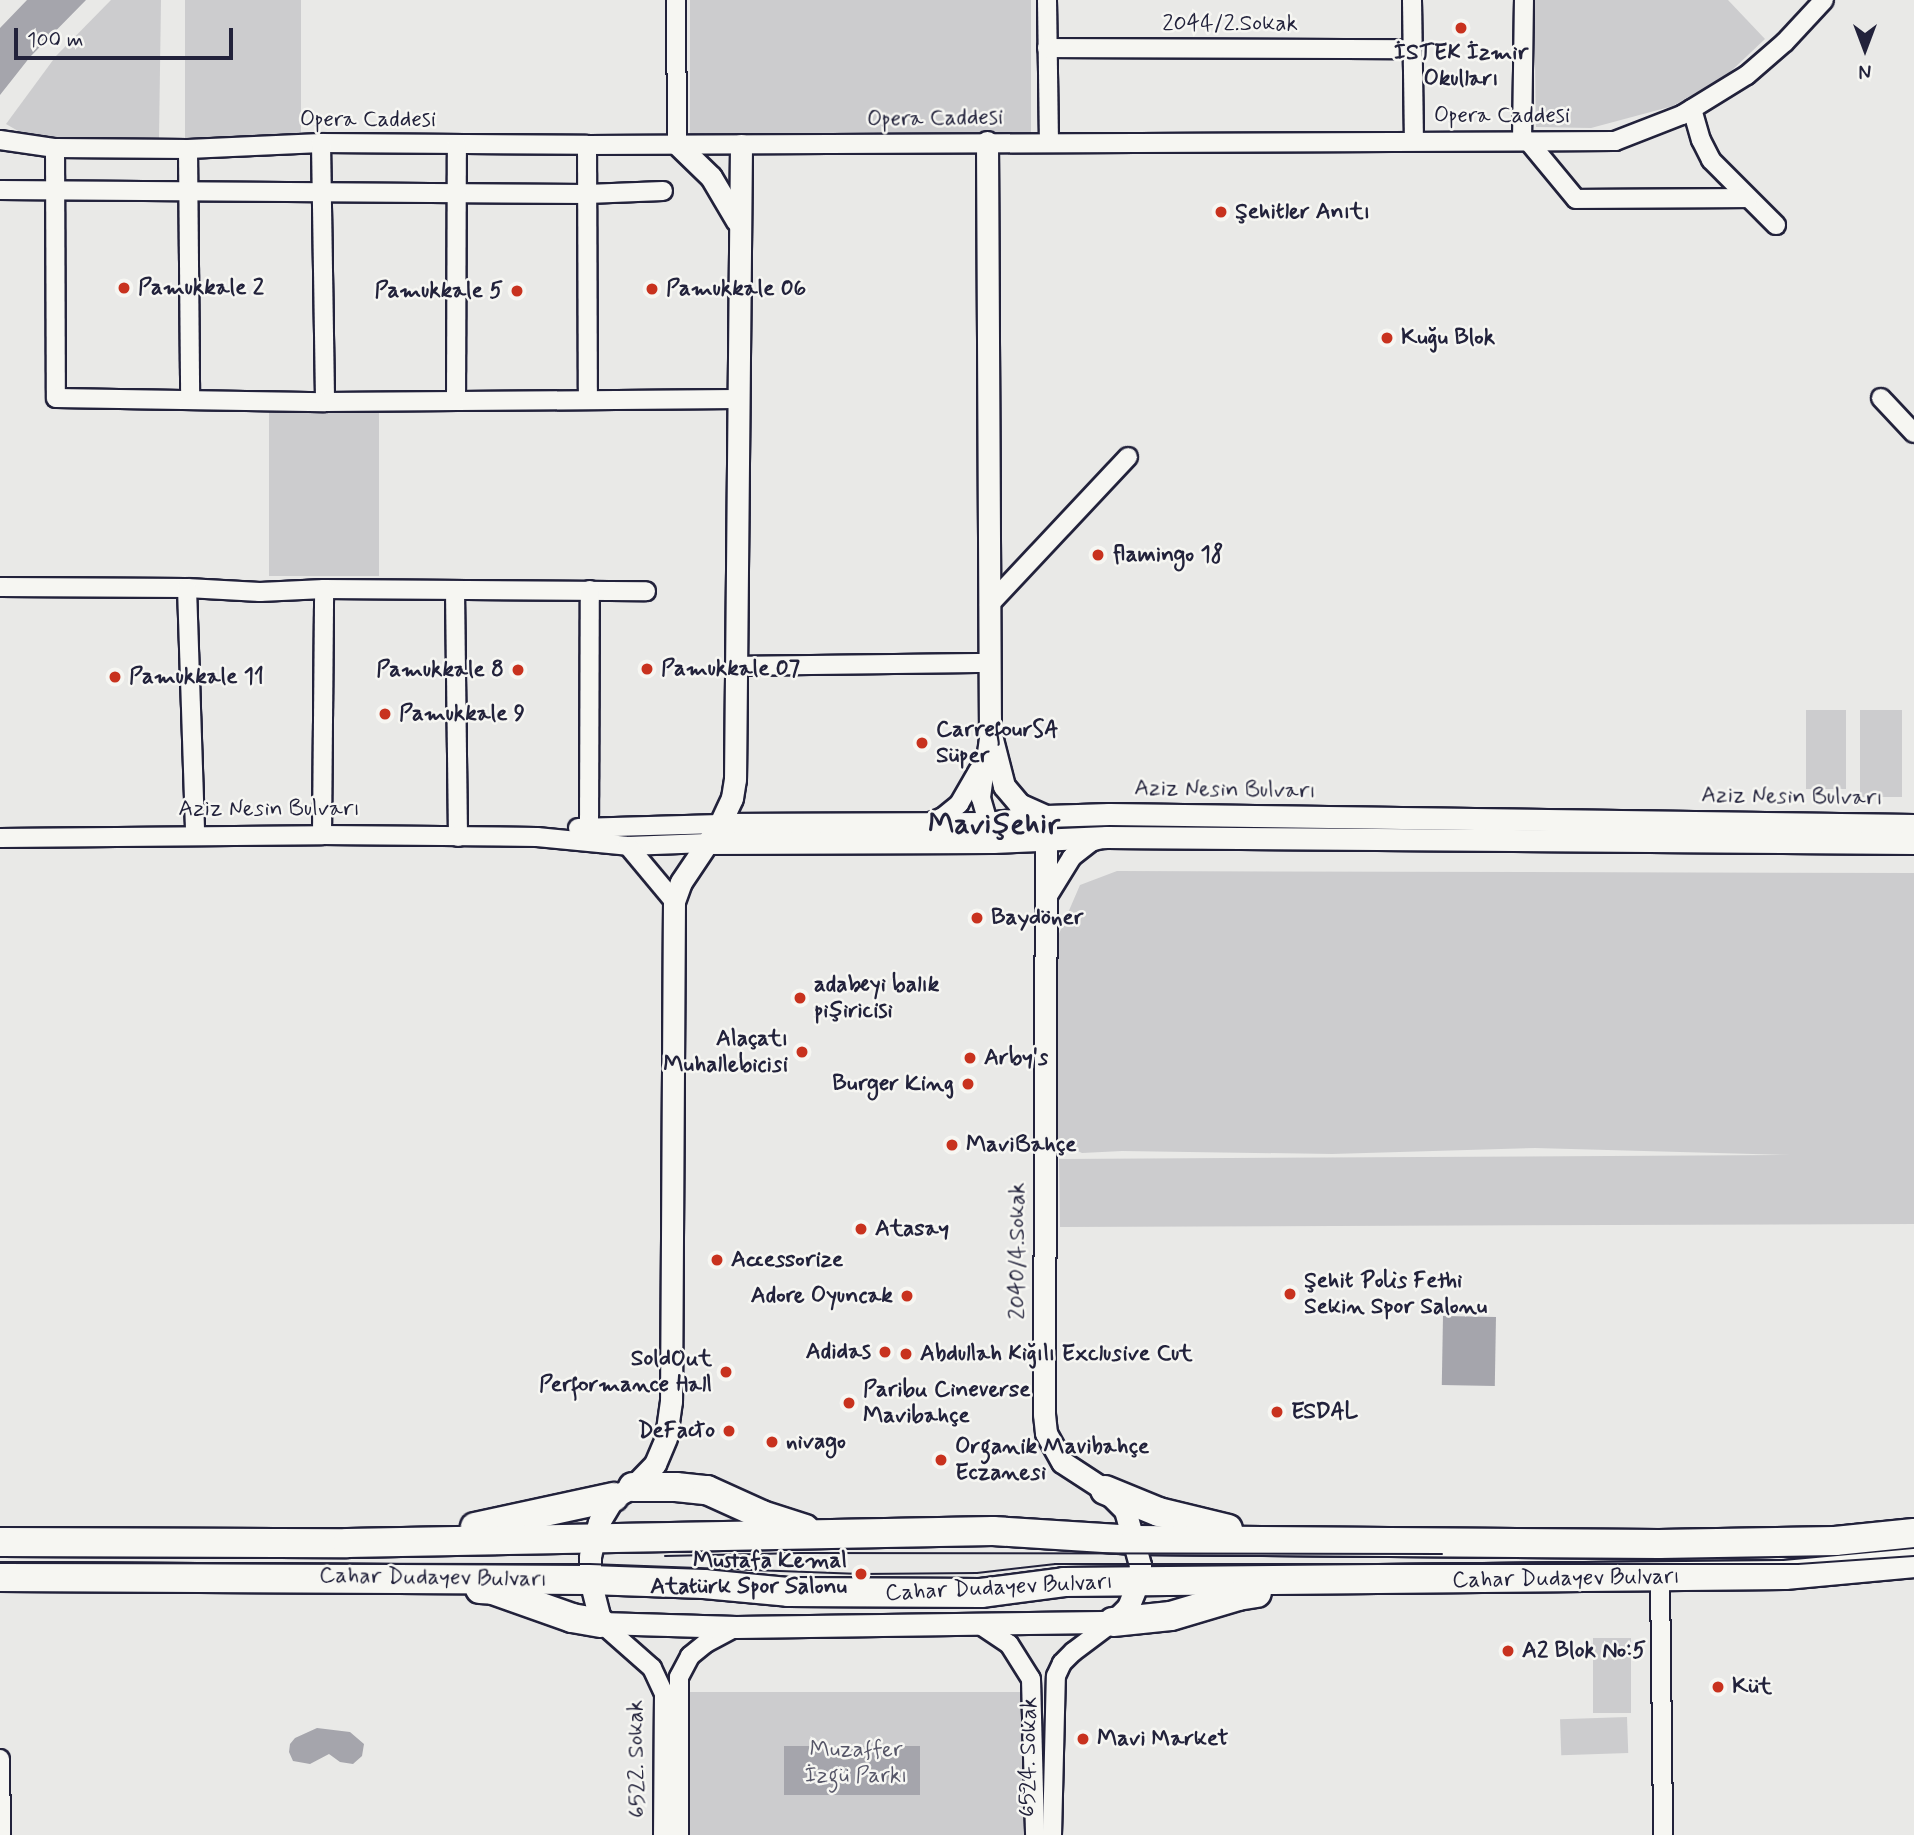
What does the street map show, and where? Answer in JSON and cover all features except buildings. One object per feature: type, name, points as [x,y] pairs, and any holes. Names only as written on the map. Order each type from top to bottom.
[{"type":"main road","points":[[348,1543],[493,1525],[624,1492],[676,1487],[707,1490],[762,1515],[803,1528],[814,1536]]},
{"type":"main road","points":[[1105,1490],[1159,1512],[1212,1527],[1314,1542]]},
{"type":"main road","name":"Cahar Dudayev Bulvarı","points":[[0,1542],[348,1543],[993,1531],[1135,1540],[1659,1544],[1835,1541],[1914,1532]]},
{"type":"main road","name":"Cahar Dudayev Bulvarı","points":[[0,1577],[590,1580],[704,1584],[788,1592],[876,1594],[981,1593],[1064,1582],[1785,1575],[1914,1563]]},
{"type":"main road","points":[[348,1577],[493,1590],[572,1618],[601,1623]]},
{"type":"main road","points":[[1113,1622],[1171,1616],[1238,1596],[1364,1581]]},
{"type":"street","points":[[676,0],[677,144],[710,177],[739,225]]},
{"type":"street","points":[[1047,0],[1049,142]]},
{"type":"street","points":[[1412,0],[1414,141]]},
{"type":"street","points":[[1524,0],[1525,141],[1576,199],[1748,198]]},
{"type":"street","name":"Opera Caddesi","points":[[0,140],[54,148],[188,149],[321,144],[1615,141],[1692,109],[1747,75],[1785,43],[1824,0]]},
{"type":"street","name":"2044/2.Sokak","points":[[1047,48],[1412,49]]},
{"type":"street","points":[[1692,109],[1701,140],[1711,160],[1776,225]]},
{"type":"street","points":[[987,142],[990,731],[981,798],[990,832]]},
{"type":"street","points":[[321,144],[325,402]]},
{"type":"street","points":[[456,400],[457,145]]},
{"type":"street","points":[[587,145],[588,399]]},
{"type":"street","points":[[741,145],[735,779],[732,797],[720,824],[681,881],[674,901],[671,1401],[666,1438],[655,1464],[624,1492],[599,1522],[590,1556],[590,1580],[601,1623],[737,1628],[1113,1622],[1128,1607],[1138,1581]]},
{"type":"street","points":[[54,148],[56,398],[325,402],[737,399]]},
{"type":"street","points":[[188,149],[190,398]]},
{"type":"street","points":[[0,190],[54,188],[587,194],[663,191]]},
{"type":"street","points":[[1881,398],[1914,433]]},
{"type":"street","points":[[989,605],[1128,457]]},
{"type":"street","points":[[0,587],[187,588],[260,592],[324,589],[646,591]]},
{"type":"street","points":[[187,588],[195,834]]},
{"type":"street","points":[[323,835],[324,589]]},
{"type":"street","points":[[589,826],[590,590]]},
{"type":"street","points":[[455,591],[458,837]]},
{"type":"street","points":[[737,666],[989,663]]},
{"type":"street","points":[[990,731],[1004,786],[1019,804],[1046,816]]},
{"type":"street","points":[[928,823],[943,817],[959,804],[984,761]]},
{"type":"street","name":"Aziz Nesin Bulvarı","points":[[0,838],[195,834],[537,837],[628,846],[990,832],[1046,816],[1914,825]]},
{"type":"street","name":"2040/4.Sokak","points":[[1046,816],[1046,1433],[1062,1462],[1105,1490],[1125,1510],[1140,1565],[1138,1581]]},
{"type":"street","name":"Aziz Nesin Bulvarı","points":[[537,837],[589,826],[928,823],[1046,839],[1107,837],[1914,843]]},
{"type":"street","points":[[1046,899],[1072,857],[1091,842],[1107,837]]},
{"type":"street","points":[[628,846],[674,901]]},
{"type":"street","points":[[1660,1578],[1662,1835]]},
{"type":"street","name":"6524. Sokak","points":[[1052,1835],[1056,1676],[1073,1652],[1113,1622]]},
{"type":"street","name":"6522. Sokak","points":[[601,1623],[652,1668],[664,1694],[663,1835]]},
{"type":"street","name":"6524. Sokak","points":[[979,1624],[1009,1644],[1031,1679],[1035,1835]]},
{"type":"street","name":"6522. Sokak","points":[[679,1835],[679,1677],[690,1656],[706,1643],[737,1628]]},
{"type":"street","points":[[0,1759],[1,1835]]},
{"type":"green space","points":[[111,0],[161,0],[159,138],[39,143],[6,124],[56,56]]},
{"type":"green space","points":[[185,0],[301,0],[301,140],[185,140]]},
{"type":"green space","points":[[690,0],[1031,0],[1031,134],[690,134]]},
{"type":"green space","points":[[1534,0],[1728,0],[1765,39],[1729,73],[1673,106],[1591,128],[1536,127]]},
{"type":"green space","points":[[269,405],[379,405],[379,576],[269,576]]},
{"type":"green space","points":[[1806,710],[1846,710],[1846,789],[1806,789]]},
{"type":"green space","points":[[1860,710],[1902,710],[1902,797],[1860,797]]},
{"type":"green space","points":[[1117,871],[1914,873],[1914,1224],[1060,1227],[1059,1159],[1791,1155],[1535,1148],[1332,1154],[1122,1151],[1082,1153],[1056,1141],[1055,943],[1080,885]]},
{"type":"green space","points":[[1593,1638],[1631,1638],[1631,1713],[1593,1713]]},
{"type":"green space","name":"Muzaffer İzgü Parkı","points":[[688,1692],[1024,1692],[1024,1835],[688,1835]]},
{"type":"green space","points":[[1627,1717],[1628,1753],[1561,1755],[1560,1719]]},
{"type":"shaded area","points":[[27,0],[86,0],[30,57],[0,95],[0,28]]},
{"type":"shaded area","points":[[1443,1316],[1496,1317],[1495,1386],[1442,1385]]},
{"type":"shaded area","points":[[317,1728],[350,1732],[364,1744],[362,1756],[353,1764],[340,1762],[329,1754],[310,1764],[293,1761],[289,1752],[290,1744],[295,1738]]},
{"type":"shaded area","points":[[784,1746],[920,1746],[920,1795],[784,1795]]},
{"type":"tram line","points":[[665,1556],[802,1553],[1442,1554]]},
{"type":"tram line","points":[[0,1563],[590,1564],[861,1574],[977,1573],[1055,1564],[1798,1564],[1914,1556]]},
{"type":"place","name":"İSTEK İzmir Okulları","points":[[1461,28]]},
{"type":"place","name":"Şehitler Anıtı","points":[[1221,212]]},
{"type":"place","name":"Pamukkale 2","points":[[124,288]]},
{"type":"place","name":"Pamukkale 06","points":[[652,289]]},
{"type":"place","name":"Pamukkale 5","points":[[517,291]]},
{"type":"place","name":"Kuğu Blok","points":[[1387,338]]},
{"type":"place","name":"flamingo 18","points":[[1098,555]]},
{"type":"place","name":"Pamukkale 07","points":[[647,669]]},
{"type":"place","name":"Pamukkale 8","points":[[518,670]]},
{"type":"place","name":"Pamukkale 11","points":[[115,677]]},
{"type":"place","name":"Pamukkale 9","points":[[385,714]]},
{"type":"place","name":"CarrefourSA Süper","points":[[922,743]]},
{"type":"place","name":"Baydöner","points":[[977,918]]},
{"type":"place","name":"adabeyi balık pişiricisi","points":[[800,998]]},
{"type":"place","name":"Alaçatı Muhallebicisi","points":[[802,1052]]},
{"type":"place","name":"Arby's","points":[[970,1058]]},
{"type":"place","name":"Burger King","points":[[968,1084]]},
{"type":"place","name":"MaviBahçe","points":[[952,1145]]},
{"type":"place","name":"Atasay","points":[[861,1229]]},
{"type":"place","name":"Accessorize","points":[[717,1260]]},
{"type":"place","name":"Şehit Polis Fethi Sekin Spor Salonu","points":[[1290,1294]]},
{"type":"place","name":"Adore Oyuncak","points":[[907,1296]]},
{"type":"place","name":"Adidas","points":[[885,1352]]},
{"type":"place","name":"Abdullah Kiğılı Exclusive Cut","points":[[906,1354]]},
{"type":"place","name":"SoldOut Performance Hall","points":[[726,1372]]},
{"type":"place","name":"Paribu Cineverse Mavibahçe","points":[[849,1403]]},
{"type":"place","name":"ESDAL","points":[[1277,1412]]},
{"type":"place","name":"DeFacto","points":[[729,1431]]},
{"type":"place","name":"nivago","points":[[772,1442]]},
{"type":"place","name":"Organik Mavibahçe Eczanesi","points":[[941,1460]]},
{"type":"place","name":"Mustafa Kemal Atatürk Spor Salonu","points":[[861,1574]]},
{"type":"place","name":"A2 Blok No:5","points":[[1508,1651]]},
{"type":"place","name":"Küt","points":[[1718,1687]]},
{"type":"place","name":"Mavi Market","points":[[1083,1739]]},
{"type":"district","name":"Mavişehir","points":[[994,825]]}]
